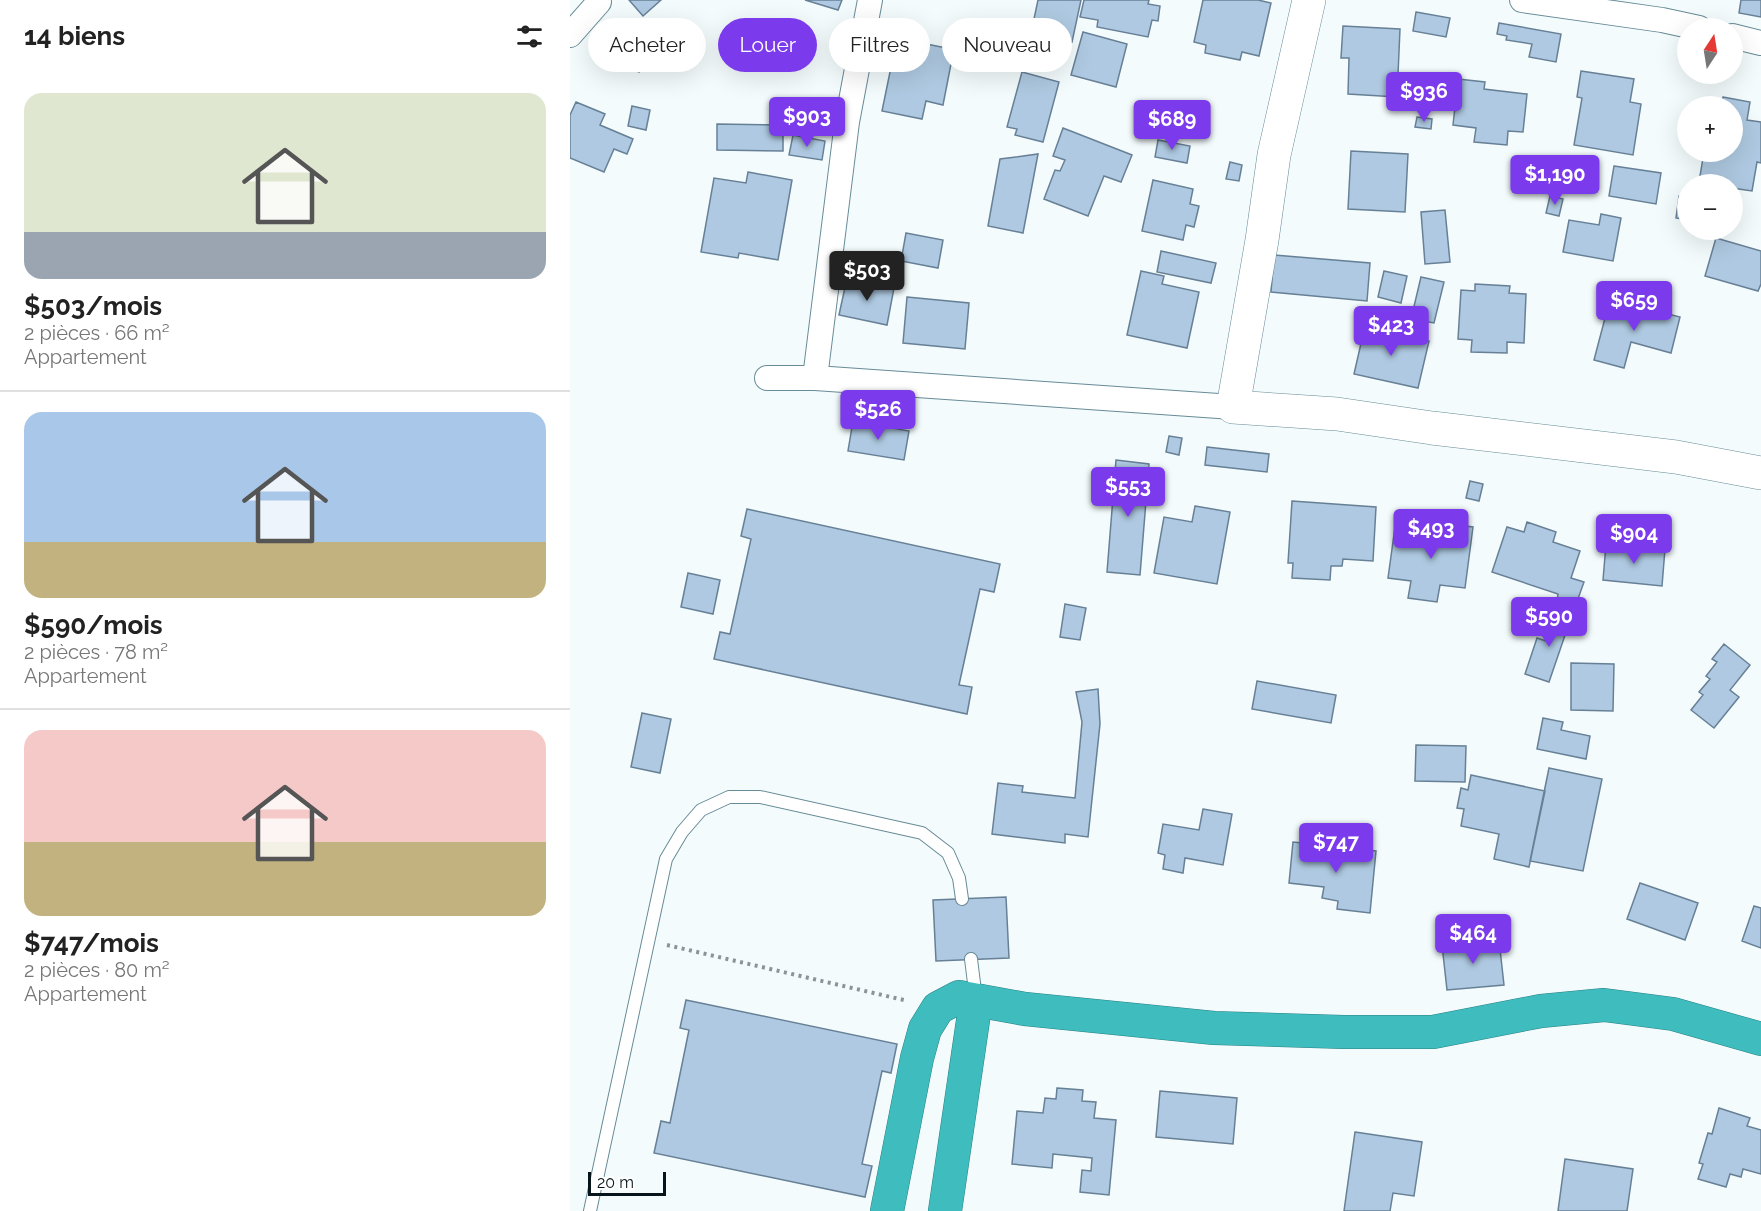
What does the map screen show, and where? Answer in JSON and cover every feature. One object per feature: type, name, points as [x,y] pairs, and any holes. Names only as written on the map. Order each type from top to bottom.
[{"type":"highway","points":[[887,1211],[917,1058],[925,1029],[938,1008],[959,997],[1025,1009],[1214,1028],[1344,1032],[1433,1032],[1541,1011],[1604,1005],[1673,1014],[1761,1039]]},
{"type":"highway","points":[[945,1211],[976,1000]]},
{"type":"street","points":[[814,378],[847,123],[870,0]]},
{"type":"street","points":[[1233,407],[1262,240],[1274,155],[1309,0]]},
{"type":"street","points":[[1522,0],[1661,10],[1678,18]]},
{"type":"street","points":[[570,35],[599,2]]},
{"type":"street","points":[[1743,39],[1761,43]]},
{"type":"street","points":[[767,378],[814,378],[1337,414],[1676,457],[1761,473]]},
{"type":"lane","points":[[590,1211],[666,859],[682,832],[700,810],[729,797],[760,797],[922,833],[948,853],[958,878],[962,899]]},
{"type":"lane","points":[[970,959],[976,1000]]},
{"type":"path","points":[[649,941],[938,1008]]},
{"type":"building","points":[[629,0],[661,0],[643,16]]},
{"type":"building","points":[[805,0],[842,0],[838,10]]},
{"type":"building","points":[[1038,0],[1081,0],[1072,42],[1072,18],[1034,18]]},
{"type":"building","points":[[1084,0],[1149,0],[1148,4],[1160,6],[1158,21],[1152,20],[1148,37],[1097,27],[1098,20],[1080,17]]},
{"type":"building","points":[[1203,0],[1258,0],[1271,3],[1259,56],[1242,52],[1240,60],[1205,53],[1206,45],[1194,42]]},
{"type":"building","points":[[1741,0],[1761,0],[1761,17],[1739,13]]},
{"type":"building","points":[[1416,12],[1450,18],[1446,37],[1413,31]]},
{"type":"building","points":[[1499,23],[1561,34],[1556,62],[1529,57],[1532,44],[1506,40],[1507,36],[1497,34]]},
{"type":"building","points":[[1343,26],[1400,29],[1397,97],[1348,94],[1349,58],[1341,58]]},
{"type":"building","points":[[1083,32],[1127,44],[1116,87],[1071,75]]},
{"type":"building","points":[[930,45],[942,47],[942,72],[949,72],[943,105],[926,101],[922,119],[882,111],[890,72],[930,72]]},
{"type":"building","points":[[1581,71],[1634,79],[1630,102],[1641,104],[1633,155],[1574,145],[1582,98],[1577,97]]},
{"type":"building","points":[[1022,72],[1059,82],[1043,142],[1015,135],[1017,129],[1007,127]]},
{"type":"building","points":[[1458,79],[1485,82],[1484,89],[1527,94],[1523,132],[1508,131],[1507,145],[1474,142],[1476,128],[1453,125]]},
{"type":"building","points":[[1743,101],[1750,102],[1747,120],[1761,122],[1761,163],[1757,162],[1752,191],[1743,190],[1743,174],[1700,174],[1702,162],[1743,162]]},
{"type":"building","points":[[576,102],[605,114],[600,125],[633,139],[627,154],[614,149],[604,172],[570,158],[570,115]]},
{"type":"building","points":[[632,106],[650,110],[646,130],[628,126]]},
{"type":"building","points":[[1417,117],[1432,119],[1431,129],[1415,127]]},
{"type":"building","points":[[717,124],[783,125],[783,151],[717,150]]},
{"type":"building","points":[[1063,128],[1132,155],[1121,182],[1104,176],[1088,216],[1044,199],[1055,170],[1060,171],[1065,160],[1053,156]]},
{"type":"building","points":[[793,135],[825,141],[822,160],[789,155]]},
{"type":"building","points":[[1158,140],[1190,146],[1187,163],[1155,157]]},
{"type":"building","points":[[1351,151],[1408,154],[1405,212],[1348,209]]},
{"type":"building","points":[[1038,154],[1023,233],[988,226],[1000,159]]},
{"type":"building","points":[[1230,162],[1242,165],[1239,181],[1226,179]]},
{"type":"building","points":[[1614,166],[1661,173],[1656,204],[1609,196]]},
{"type":"building","points":[[748,172],[792,180],[778,260],[739,253],[738,258],[701,252],[714,178],[746,183]]},
{"type":"building","points":[[1153,180],[1193,189],[1190,204],[1199,206],[1194,227],[1186,225],[1183,240],[1142,231]]},
{"type":"building","points":[[1550,196],[1563,199],[1559,216],[1546,213]]},
{"type":"building","points":[[1445,210],[1450,262],[1425,264],[1421,212]]},
{"type":"building","points":[[1601,214],[1621,218],[1613,261],[1563,252],[1569,220],[1599,225]]},
{"type":"building","points":[[906,233],[943,240],[938,268],[901,261]]},
{"type":"building","points":[[1715,240],[1761,251],[1761,284],[1758,291],[1705,276]]},
{"type":"building","points":[[1161,251],[1216,263],[1211,283],[1157,272]]},
{"type":"building","points":[[1274,255],[1370,263],[1367,301],[1271,292]]},
{"type":"building","points":[[1141,271],[1164,276],[1162,284],[1199,292],[1187,348],[1127,335]]},
{"type":"building","points":[[1384,271],[1407,276],[1401,303],[1378,297]]},
{"type":"building","points":[[1421,277],[1444,282],[1434,323],[1411,319]]},
{"type":"building","points":[[847,278],[894,288],[887,325],[839,315]]},
{"type":"building","points":[[1475,284],[1510,286],[1509,293],[1526,294],[1524,343],[1507,342],[1507,353],[1471,352],[1472,340],[1458,339],[1461,290],[1475,291]]},
{"type":"building","points":[[907,297],[969,303],[965,349],[903,343]]},
{"type":"building","points":[[1610,299],[1680,317],[1671,353],[1631,342],[1624,368],[1594,360]]},
{"type":"building","points":[[1365,326],[1429,341],[1418,388],[1354,374]]},
{"type":"building","points":[[853,421],[909,431],[904,460],[848,451]]},
{"type":"building","points":[[1169,436],[1182,438],[1179,455],[1166,452]]},
{"type":"building","points":[[1207,447],[1269,454],[1267,472],[1205,465]]},
{"type":"building","points":[[1116,460],[1149,464],[1140,575],[1107,572]]},
{"type":"building","points":[[1470,481],[1483,484],[1479,501],[1466,498]]},
{"type":"building","points":[[1292,501],[1376,507],[1373,561],[1343,559],[1342,566],[1331,566],[1330,580],[1292,578],[1293,563],[1288,563]]},
{"type":"building","points":[[1195,506],[1230,512],[1217,584],[1154,573],[1164,517],[1192,522]]},
{"type":"building","points":[[747,509],[1000,564],[994,592],[980,589],[959,685],[972,687],[967,714],[714,659],[720,632],[730,634],[751,539],[741,536]]},
{"type":"building","points":[[1527,522],[1556,532],[1553,542],[1580,551],[1571,578],[1584,582],[1575,607],[1557,600],[1558,594],[1492,572],[1507,527],[1524,532]]},
{"type":"building","points":[[1450,524],[1473,527],[1465,588],[1440,585],[1437,602],[1408,598],[1411,581],[1388,578],[1395,527],[1449,534]]},
{"type":"building","points":[[1606,544],[1665,549],[1662,586],[1603,580]]},
{"type":"building","points":[[688,573],[720,580],[713,614],[681,607]]},
{"type":"building","points":[[1065,604],[1086,608],[1080,640],[1060,637]]},
{"type":"building","points":[[1561,605],[1574,609],[1549,682],[1525,674],[1537,638],[1549,642]]},
{"type":"building","points":[[1724,644],[1750,665],[1730,690],[1739,697],[1714,728],[1691,710],[1703,695],[1699,692],[1710,679],[1706,676],[1717,662],[1712,659]]},
{"type":"building","points":[[1571,663],[1614,664],[1613,711],[1571,710]]},
{"type":"building","points":[[1257,681],[1336,695],[1331,723],[1252,709]]},
{"type":"building","points":[[1098,689],[1100,724],[1088,837],[1065,834],[1065,843],[992,834],[998,783],[1023,786],[1022,792],[1075,798],[1082,722],[1076,692]]},
{"type":"building","points":[[642,713],[671,719],[660,773],[631,767]]},
{"type":"building","points":[[1543,718],[1563,722],[1561,730],[1590,736],[1586,759],[1537,749]]},
{"type":"building","points":[[1416,745],[1466,746],[1465,782],[1415,781]]},
{"type":"building","points":[[1549,768],[1602,779],[1583,871],[1530,861]]},
{"type":"building","points":[[1471,775],[1545,791],[1529,867],[1494,859],[1499,834],[1461,826],[1464,809],[1457,808],[1461,788],[1468,790]]},
{"type":"building","points":[[1203,809],[1232,814],[1223,865],[1185,858],[1183,873],[1163,869],[1165,855],[1158,853],[1163,824],[1199,830]]},
{"type":"building","points":[[1293,842],[1376,851],[1370,913],[1337,909],[1338,901],[1322,898],[1324,887],[1289,883]]},
{"type":"building","points":[[1640,883],[1698,903],[1685,940],[1627,919]]},
{"type":"building","points":[[1006,897],[1009,958],[936,961],[933,900]]},
{"type":"building","points":[[1754,906],[1761,908],[1761,948],[1742,941]]},
{"type":"building","points":[[1499,940],[1504,985],[1447,990],[1442,945]]},
{"type":"building","points":[[686,1000],[897,1044],[891,1073],[882,1071],[862,1164],[872,1166],[865,1197],[654,1153],[661,1121],[670,1123],[689,1030],[680,1028]]},
{"type":"building","points":[[1057,1088],[1083,1090],[1082,1101],[1096,1102],[1094,1118],[1116,1120],[1109,1195],[1080,1192],[1082,1170],[1091,1171],[1092,1158],[1053,1154],[1052,1168],[1012,1164],[1017,1111],[1043,1113],[1045,1098],[1056,1099]]},
{"type":"building","points":[[1160,1091],[1237,1098],[1233,1144],[1156,1137]]},
{"type":"building","points":[[1719,1108],[1750,1118],[1747,1126],[1761,1130],[1761,1174],[1743,1169],[1741,1177],[1730,1174],[1726,1187],[1698,1179],[1703,1164],[1699,1163],[1708,1133],[1712,1134]]},
{"type":"building","points":[[1355,1132],[1422,1142],[1414,1196],[1393,1193],[1390,1211],[1344,1211]]},
{"type":"building","points":[[1565,1159],[1633,1169],[1627,1211],[1558,1211]]}]
